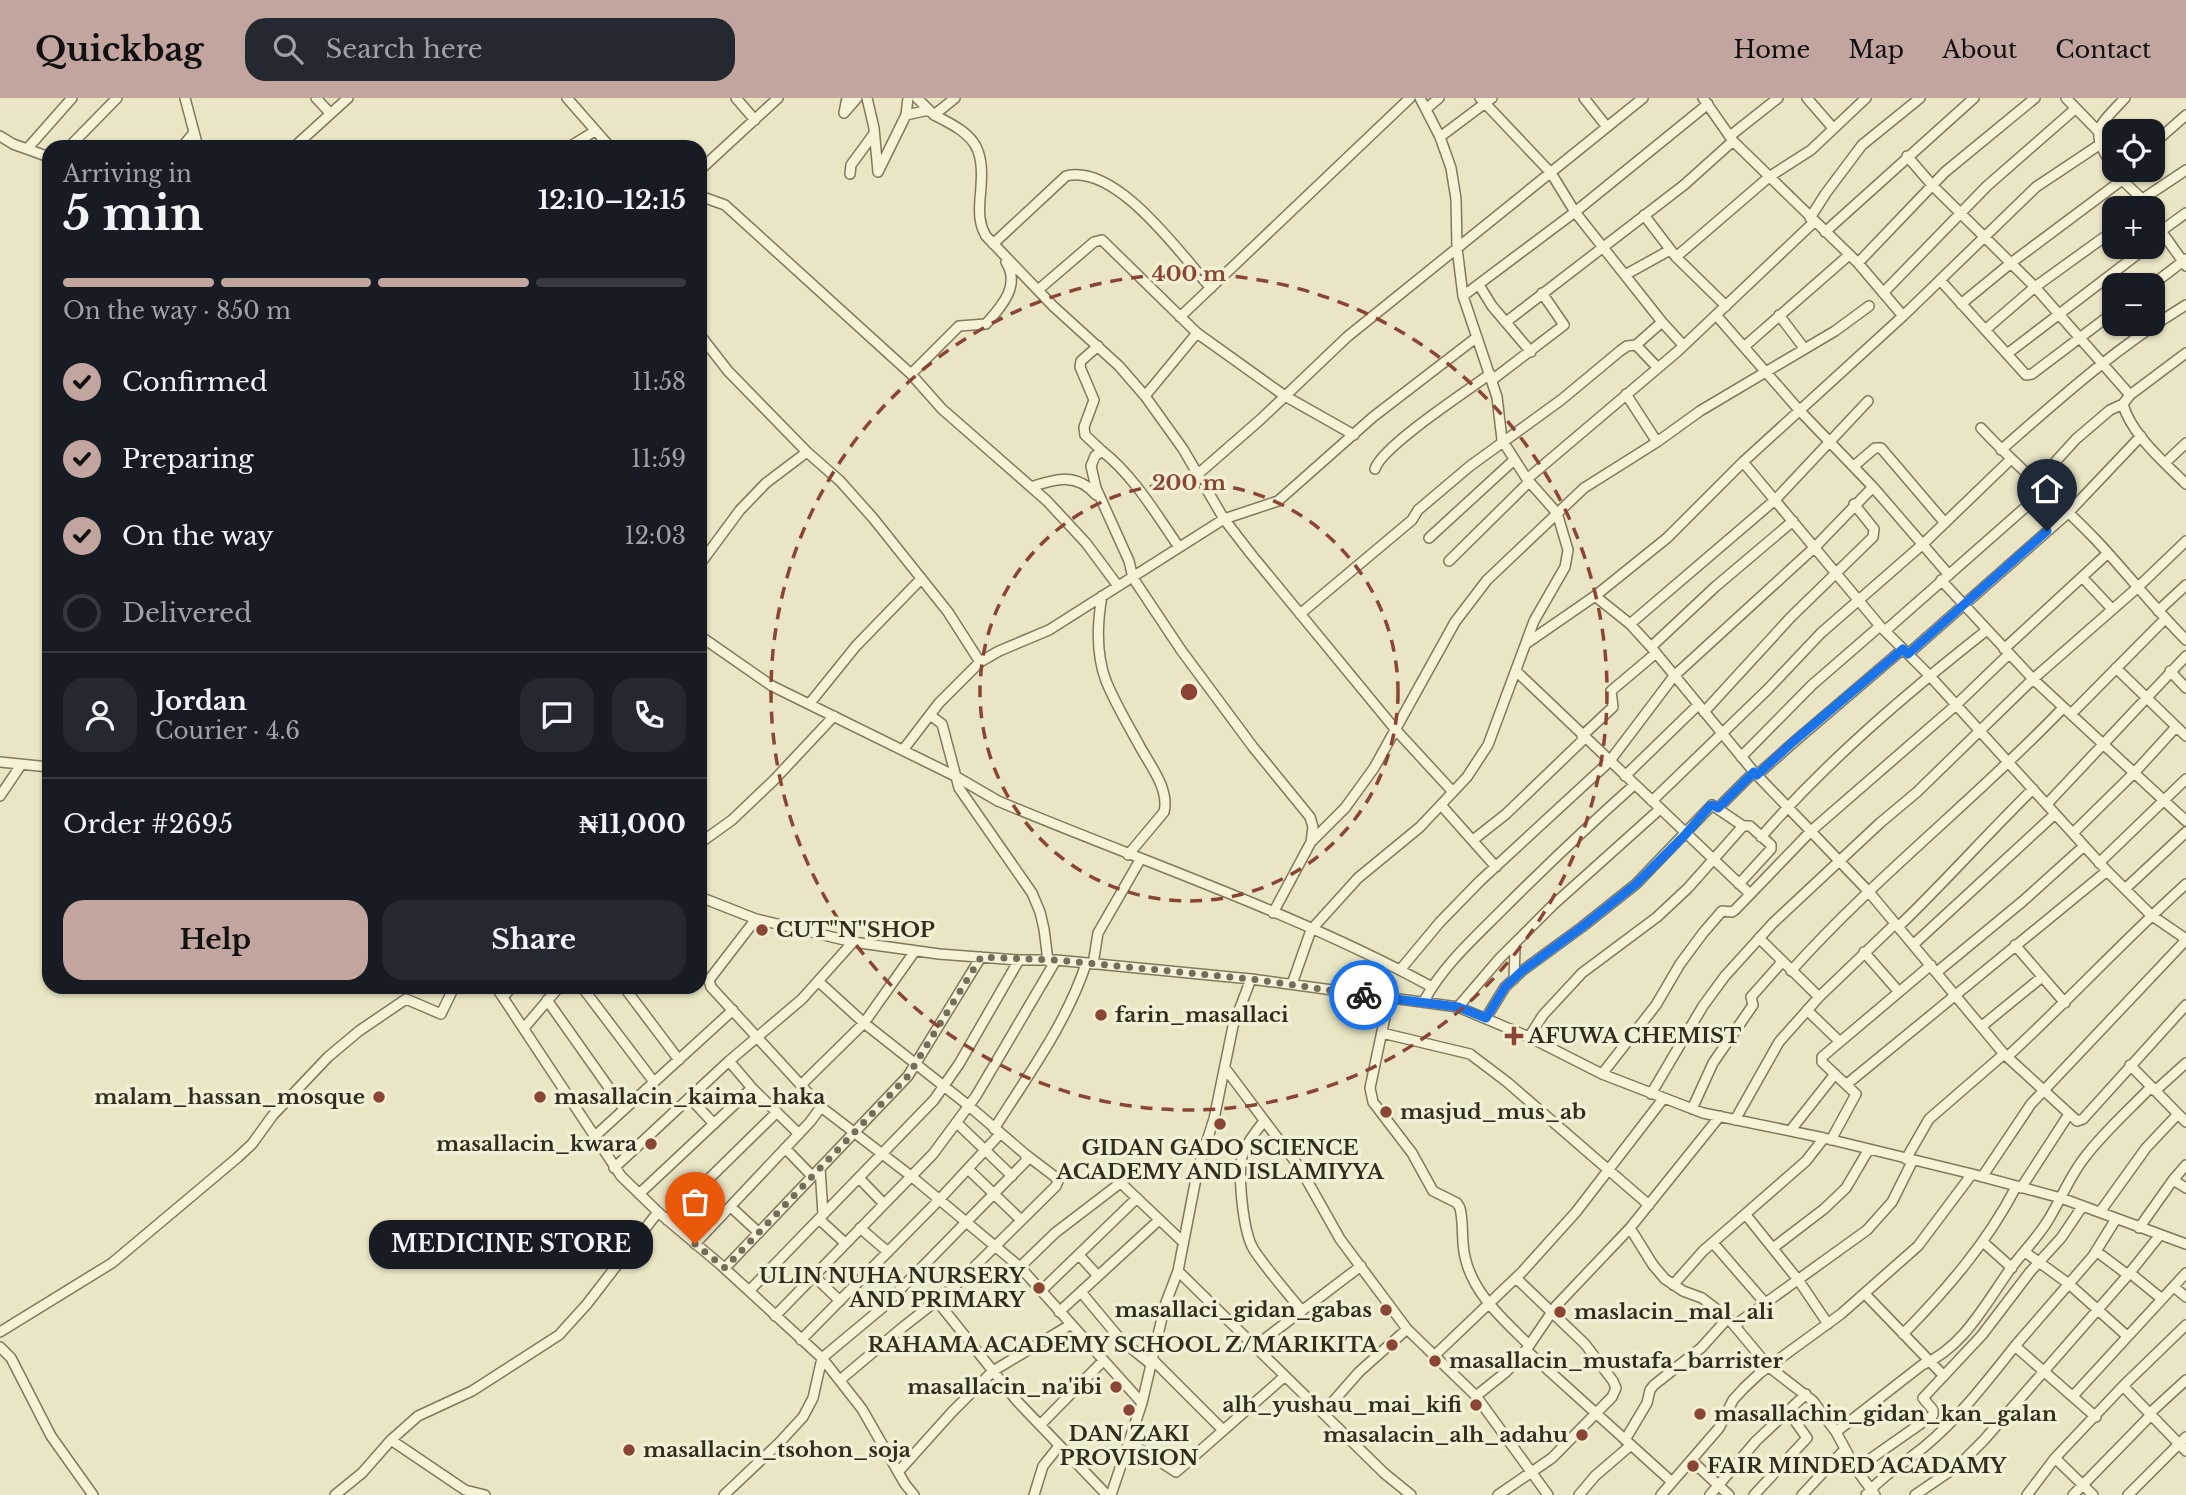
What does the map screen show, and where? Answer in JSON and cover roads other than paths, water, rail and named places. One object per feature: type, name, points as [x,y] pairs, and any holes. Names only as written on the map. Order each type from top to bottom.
[{"type":"street","points":[[27,149],[72,98]]},
{"type":"street","points":[[76,140],[117,98]]},
{"type":"street","points":[[316,98],[330,113]]},
{"type":"street","points":[[301,140],[348,98]]},
{"type":"street","points":[[567,98],[603,140]]},
{"type":"street","points":[[736,98],[755,120]]},
{"type":"street","points":[[707,164],[778,98]]},
{"type":"street","points":[[847,98],[844,113],[857,98]]},
{"type":"street","points":[[867,98],[874,128],[878,172],[906,115],[908,98]]},
{"type":"street","points":[[911,374],[959,326],[986,324],[1007,299],[1011,279],[1009,265],[981,228],[978,214],[982,181],[977,147],[971,137],[931,112],[917,98]]},
{"type":"street","points":[[906,115],[931,112],[955,98]]},
{"type":"street","points":[[1180,317],[1410,98]]},
{"type":"street","points":[[1292,984],[1311,930],[1358,878],[1420,827],[1467,777],[1488,745],[1534,621],[1564,567],[1568,550],[1557,513],[1528,480],[1502,440],[1497,397],[1463,296],[1457,248],[1456,198],[1451,167],[1440,137],[1420,98]]},
{"type":"street","points":[[1426,109],[1439,98]]},
{"type":"street","points":[[1584,98],[1607,127]]},
{"type":"street","points":[[1197,475],[1347,337],[1643,98]]},
{"type":"street","points":[[1506,322],[1684,185],[1778,98]]},
{"type":"street","points":[[1625,275],[1673,254],[1769,177],[1797,160],[1866,98]]},
{"type":"street","points":[[1449,561],[1528,480],[1726,306],[1812,220],[1834,182],[1862,145],[1920,98]]},
{"type":"street","points":[[1825,232],[1974,98]]},
{"type":"street","points":[[1858,264],[1932,185],[2035,98]]},
{"type":"street","points":[[2066,98],[2098,131]]},
{"type":"street","points":[[2102,149],[2098,131],[2102,122],[2125,98]]},
{"type":"street","points":[[1810,99],[1833,128]]},
{"type":"street","points":[[188,100],[195,140]]},
{"type":"street","points":[[1440,137],[1486,100],[1551,173],[1575,212],[1683,345]]},
{"type":"street","points":[[1463,296],[1575,212],[1706,101],[1732,139],[1858,264],[1903,316]]},
{"type":"street","points":[[1883,293],[2001,173],[2076,109]]},
{"type":"street","points":[[2165,134],[2186,115]]},
{"type":"street","points":[[580,140],[595,131]]},
{"type":"street","points":[[188,140],[193,134]]},
{"type":"street","points":[[850,174],[851,164],[873,135]]},
{"type":"street","points":[[0,136],[42,154]]},
{"type":"street","points":[[1526,644],[1595,596],[1667,538],[1743,462],[1903,316],[2036,187],[2099,145]]},
{"type":"street","points":[[1907,156],[1932,185],[2035,288],[2130,395]]},
{"type":"street","points":[[2156,196],[2186,170]]},
{"type":"street","points":[[993,244],[1066,176],[1076,173],[1113,187],[1132,203],[1151,220],[1211,288]]},
{"type":"street","points":[[1961,304],[2107,182]]},
{"type":"street","points":[[2125,182],[2136,196]]},
{"type":"street","points":[[707,199],[725,205],[911,374],[942,410],[1061,515],[1087,543],[1118,586]]},
{"type":"street","points":[[2165,231],[2186,213]]},
{"type":"street","points":[[1644,215],[1673,254],[1726,306]]},
{"type":"street","points":[[2165,236],[2185,262],[2165,276]]},
{"type":"street","points":[[1985,330],[2035,288],[2102,239]]},
{"type":"street","points":[[1038,290],[1094,242],[1102,240],[1197,333],[1285,396],[1354,435]]},
{"type":"street","points":[[993,244],[1119,366],[1145,396],[1183,449],[1224,519],[1395,729],[1453,792]]},
{"type":"street","points":[[1745,346],[1849,255]]},
{"type":"street","points":[[2007,354],[2131,259]]},
{"type":"street","points":[[1940,279],[2026,375],[2102,321]]},
{"type":"street","points":[[1479,285],[1492,306],[1531,352]]},
{"type":"street","points":[[1375,469],[1376,463],[1400,441],[1531,352],[1564,326],[1542,293]]},
{"type":"street","points":[[2001,450],[2069,389],[2141,334],[2186,305]]},
{"type":"street","points":[[1273,914],[1311,842],[1345,808],[1374,768],[1455,622],[1488,580],[1557,513],[1598,478],[1766,370],[1835,331],[1869,306]]},
{"type":"street","points":[[1716,315],[1799,410],[1854,466],[1923,544],[1963,604],[1987,630],[2033,679],[2186,821]]},
{"type":"street","points":[[1779,315],[1804,348]]},
{"type":"street","points":[[1300,614],[1412,520],[1426,502],[1502,440],[1561,400],[1627,346],[1636,345],[1662,322]]},
{"type":"street","points":[[1145,396],[1197,333]]},
{"type":"street","points":[[903,750],[930,715],[980,662],[999,650],[1049,630],[1224,519],[1278,501],[1373,417],[1477,337]]},
{"type":"street","points":[[707,344],[728,371],[807,452],[840,481],[873,518],[948,612],[980,662]]},
{"type":"street","points":[[1636,345],[1657,367]]},
{"type":"street","points":[[1098,346],[1080,361],[1094,400],[1084,427],[1085,435],[1112,459],[1143,495],[1179,547]]},
{"type":"street","points":[[2037,482],[2076,439],[2186,353]]},
{"type":"street","points":[[1626,394],[1657,442]]},
{"type":"street","points":[[1630,624],[1775,500],[1868,401]]},
{"type":"street","points":[[2123,404],[2124,412],[2141,436],[2186,484]]},
{"type":"street","points":[[1981,429],[2108,553],[2137,589],[2184,635]]},
{"type":"street","points":[[1718,808],[1794,741],[1963,604],[2068,513],[2141,436]]},
{"type":"street","points":[[2165,463],[2186,443]]},
{"type":"street","points":[[1854,466],[1875,448],[1881,448],[1945,523]]},
{"type":"street","points":[[1100,499],[1091,466],[1095,456],[1102,451]]},
{"type":"street","points":[[707,555],[740,510],[766,483],[807,452]]},
{"type":"street","points":[[1429,538],[1514,460]]},
{"type":"street","points":[[1652,802],[1768,689],[1821,633],[1923,544],[2010,460]]},
{"type":"street","points":[[1743,462],[1882,629],[1929,675],[2125,890],[2151,915],[2186,940],[2043,1090],[2006,1139],[1982,1177]]},
{"type":"street","points":[[1031,487],[1049,481],[1069,479],[1086,483],[1100,499],[1129,561],[1133,578],[1181,650],[1253,747],[1310,817],[1313,827],[1311,842]]},
{"type":"street","points":[[1400,970],[1440,922],[1609,762],[1674,676],[1815,547],[1873,487]]},
{"type":"street","points":[[1741,757],[1812,685],[1945,578],[2045,490]]},
{"type":"street","points":[[1625,776],[1701,708],[1873,537],[1874,529],[1854,504]]},
{"type":"street","points":[[1473,840],[1506,814],[1612,707],[1611,691],[1716,587],[1793,521]]},
{"type":"street","points":[[1651,1094],[1703,1006],[1759,938],[1839,860],[1917,792],[2033,679],[2137,589],[2186,541]]},
{"type":"street","points":[[1602,1074],[1656,1005],[1680,964],[1719,913],[1732,912],[1811,831],[1956,705],[2007,651],[2108,553]]},
{"type":"street","points":[[2081,578],[2112,609]]},
{"type":"street","points":[[810,703],[856,646],[921,579]]},
{"type":"street","points":[[1791,971],[1869,892],[2008,762],[2116,668],[2186,585]]},
{"type":"street","points":[[1102,596],[1098,631],[1104,673],[1119,708],[1153,765],[1166,807],[1128,855]]},
{"type":"street","points":[[1595,596],[1630,624],[1755,774],[1869,892],[2006,1055],[2077,1121],[2083,1119],[2186,1005]]},
{"type":"street","points":[[1762,837],[1788,807],[1929,675],[1987,630]]},
{"type":"street","points":[[707,641],[772,686],[955,776],[998,802],[1311,930],[1432,987]]},
{"type":"street","points":[[2047,804],[2186,656]]},
{"type":"street","points":[[2116,668],[2186,736]]},
{"type":"street","points":[[1516,671],[1685,835],[1714,858],[1750,894]]},
{"type":"street","points":[[2170,671],[2186,688]]},
{"type":"street","points":[[775,1316],[933,1154],[957,1124],[1052,961],[1040,912],[1032,893],[970,801],[959,789],[942,724],[930,715]]},
{"type":"street","points":[[707,838],[741,812],[834,716]]},
{"type":"street","points":[[2073,833],[2176,727]]},
{"type":"street","points":[[0,762],[42,766]]},
{"type":"street","points":[[0,796],[21,765]]},
{"type":"street","points":[[2099,863],[2186,779]]},
{"type":"street","points":[[1424,1001],[1459,954],[1567,845],[1634,785]]},
{"type":"street","points":[[1735,1119],[1779,1042],[1807,1010],[1864,952],[1961,865],[1989,832],[2033,789]]},
{"type":"street","points":[[1441,805],[1496,867]]},
{"type":"street","points":[[1486,1018],[1505,987],[1550,948],[1618,900],[1685,835],[1710,806],[1718,808],[1743,826],[1750,826],[1771,845],[1771,849],[1739,884]]},
{"type":"street","points":[[1458,1007],[1500,958],[1553,905],[1660,809]]},
{"type":"street","points":[[1914,944],[2055,814]]},
{"type":"street","points":[[1528,1037],[1542,1015],[1582,973],[1657,917],[1743,826]]},
{"type":"street","points":[[2125,890],[2186,832]]},
{"type":"street","points":[[1673,1285],[1703,1251],[1806,1161],[1827,1139],[1856,1096],[1847,1084],[1822,1062],[1822,1057],[1899,992],[1934,969],[2023,901],[2084,846]]},
{"type":"street","points":[[801,1340],[986,1149],[1075,996],[1090,964],[1098,933],[1140,860]]},
{"type":"street","points":[[1847,1084],[2107,871]]},
{"type":"street","points":[[1578,1495],[1628,1442],[1654,1385],[1732,1322],[1766,1304],[1867,1230],[1892,1202],[1930,1119],[2066,1003],[2151,915],[2186,884]]},
{"type":"street","points":[[707,900],[756,919],[853,942],[915,951],[1251,979],[1458,1007],[1528,1037],[1602,1074],[1692,1109],[1972,1174],[2061,1199],[2186,1244]]},
{"type":"street","points":[[756,919],[709,980],[711,987],[821,1107],[911,1176],[1020,1267],[1142,1403]]},
{"type":"street","points":[[1759,938],[1819,997]]},
{"type":"street","points":[[614,1168],[729,1062],[774,1025],[853,942]]},
{"type":"street","points":[[2015,945],[2066,1003]]},
{"type":"street","points":[[1514,979],[1515,948]]},
{"type":"street","points":[[801,1085],[864,1023],[915,951]]},
{"type":"street","points":[[1864,952],[1899,992]]},
{"type":"street","points":[[725,1268],[916,1066],[981,957]]},
{"type":"street","points":[[749,1291],[921,1115],[943,1087],[1019,960]]},
{"type":"street","points":[[1692,1109],[1713,1063],[1753,1005],[1751,997],[1782,962]]},
{"type":"street","points":[[1982,1026],[2042,976]]},
{"type":"street","points":[[937,1301],[1040,1425],[1109,1495],[1142,1403],[1166,1305],[1178,1271],[1198,1168],[1214,1119],[1233,1026],[1251,979]]},
{"type":"street","points":[[818,981],[916,1066],[1054,1176],[1058,1183],[953,1288],[840,1380]]},
{"type":"street","points":[[0,1332],[112,1263],[227,1167],[252,1144],[273,1115],[328,1057],[359,1031],[406,999],[441,1014],[451,994]]},
{"type":"street","points":[[501,994],[614,1168],[658,1212],[725,1268],[822,1358],[862,1409],[914,1495]]},
{"type":"street","points":[[503,997],[506,994]]},
{"type":"street","points":[[524,1028],[553,994]]},
{"type":"street","points":[[587,994],[654,1082]]},
{"type":"street","points":[[629,994],[679,1060]]},
{"type":"street","points":[[1389,999],[1370,1088],[1373,1102],[1412,1153],[1433,1191],[1457,1203],[1460,1208],[1465,1258],[1472,1276],[1489,1305],[1527,1348],[1672,1482]]},
{"type":"street","points":[[547,1000],[624,1109]]},
{"type":"street","points":[[594,1137],[733,1010]]},
{"type":"street","points":[[1807,1010],[1839,1041]]},
{"type":"street","points":[[1382,1033],[1470,1054],[1507,1082],[1649,1205]]},
{"type":"street","points":[[729,1062],[799,1134]]},
{"type":"street","points":[[1836,1432],[1922,1365],[1931,1363],[1965,1333],[2061,1199],[2065,1185],[2085,1156],[2153,1089],[2186,1063]]},
{"type":"street","points":[[2130,1065],[2186,1122]]},
{"type":"street","points":[[1225,1068],[1300,1168],[1340,1239],[1407,1329],[1476,1396],[1548,1495]]},
{"type":"street","points":[[1790,1131],[1835,1074]]},
{"type":"street","points":[[639,1194],[752,1088]]},
{"type":"street","points":[[690,1098],[714,1124]]},
{"type":"street","points":[[1434,1356],[1516,1278],[1576,1212],[1663,1099]]},
{"type":"street","points":[[695,1244],[821,1107]]},
{"type":"street","points":[[667,1220],[777,1112]]},
{"type":"street","points":[[1903,1334],[1933,1303],[1997,1224],[2018,1188],[2069,1114]]},
{"type":"street","points":[[2100,1212],[2146,1148],[2178,1114]]},
{"type":"street","points":[[1476,1396],[1506,1371],[1527,1348],[1552,1311],[1630,1228],[1720,1116]]},
{"type":"street","points":[[1264,1121],[1242,1156],[1241,1188],[1246,1234],[1253,1249],[1302,1311]]},
{"type":"street","points":[[957,1124],[1012,1176]]},
{"type":"street","points":[[785,1148],[812,1176]]},
{"type":"street","points":[[1773,1248],[1824,1209],[1846,1188],[1869,1149]]},
{"type":"street","points":[[724,1495],[803,1417],[814,1398],[822,1358],[882,1308],[967,1224],[1027,1160],[1025,1154]]},
{"type":"street","points":[[2139,1228],[2186,1165]]},
{"type":"street","points":[[820,1168],[821,1217],[845,1243]]},
{"type":"street","points":[[968,1169],[996,1193],[1021,1220]]},
{"type":"street","points":[[1661,1495],[1719,1428],[1733,1400],[1769,1367],[1865,1294],[1919,1246],[1972,1174]]},
{"type":"street","points":[[859,1178],[884,1204]]},
{"type":"street","points":[[2173,1180],[2186,1188]]},
{"type":"street","points":[[1020,1267],[1055,1233],[1114,1186],[1123,1185],[1183,1242]]},
{"type":"street","points":[[1041,1291],[1137,1198]]},
{"type":"street","points":[[731,1207],[759,1233]]},
{"type":"street","points":[[1856,1469],[1933,1415],[1933,1410],[1923,1398],[1982,1335],[2061,1238],[2082,1207]]},
{"type":"street","points":[[335,1495],[362,1473],[391,1440],[418,1416],[472,1391],[559,1335],[587,1304],[658,1212]]},
{"type":"street","points":[[1746,1215],[1799,1281],[1828,1324]]},
{"type":"street","points":[[1630,1228],[1653,1265],[1673,1285],[1702,1297],[1732,1322],[1769,1367],[1806,1394],[1836,1432],[1871,1493],[1881,1478],[1924,1446],[1954,1419],[2096,1251],[2116,1219]]},
{"type":"street","points":[[1059,1312],[1159,1220]]},
{"type":"street","points":[[860,1228],[888,1252]]},
{"type":"street","points":[[1915,1495],[1970,1455],[2160,1235]]},
{"type":"street","points":[[1983,1242],[2012,1268]]},
{"type":"street","points":[[1713,1243],[1766,1304]]},
{"type":"street","points":[[2096,1251],[2162,1299]]},
{"type":"street","points":[[2025,1252],[2069,1284],[2127,1336]]},
{"type":"street","points":[[1079,1255],[1098,1276]]},
{"type":"street","points":[[1254,1347],[1361,1266]]},
{"type":"street","points":[[1178,1271],[1384,1473],[1411,1495]]},
{"type":"street","points":[[2073,1396],[2186,1273]]},
{"type":"street","points":[[814,1276],[840,1301]]},
{"type":"street","points":[[1498,1495],[1533,1473],[1564,1448],[1615,1392],[1614,1381],[1585,1344],[1516,1278]]},
{"type":"street","points":[[2174,1287],[2186,1297]]},
{"type":"street","points":[[1081,1292],[1121,1340],[1153,1363],[1222,1429]]},
{"type":"street","points":[[1865,1294],[1944,1376]]},
{"type":"street","points":[[899,1471],[993,1371],[1070,1325]]},
{"type":"street","points":[[2027,1495],[2055,1458],[2186,1325]]},
{"type":"street","points":[[1323,1413],[1359,1372],[1407,1329]]},
{"type":"street","points":[[2015,1346],[2095,1417]]},
{"type":"street","points":[[0,1347],[11,1358],[51,1436],[93,1495]]},
{"type":"street","points":[[1040,1425],[1103,1361]]},
{"type":"street","points":[[1129,1442],[1176,1472],[1284,1376]]},
{"type":"street","points":[[2073,1495],[2186,1380]]},
{"type":"street","points":[[2123,1386],[2184,1444],[2128,1495]]},
{"type":"street","points":[[1710,1495],[1756,1441],[1806,1394]]},
{"type":"street","points":[[1754,1495],[1807,1438],[1788,1411]]},
{"type":"street","points":[[391,1440],[465,1490],[485,1495]]},
{"type":"street","points":[[1034,1495],[1043,1466],[1059,1446]]},
{"type":"street","points":[[1802,1495],[1845,1450]]},
{"type":"street","points":[[2055,1458],[2093,1495]]},
{"type":"street","points":[[1692,1461],[1729,1495]]},
{"type":"place","name":"CUT''N''SHOP","points":[[762,930]]},
{"type":"place","name":"farin_masallaci","points":[[1101,1015]]},
{"type":"place","name":"AFUWA CHEMIST","points":[[1514,1036]]},
{"type":"place","name":"malam_hassan_mosque","points":[[379,1097]]},
{"type":"place","name":"masallacin_kaima_haka","points":[[540,1097]]},
{"type":"place","name":"masjud_mus_ab","points":[[1386,1112]]},
{"type":"place","name":"GIDAN GADO SCIENCE ACADEMY AND ISLAMIYYA","points":[[1220,1124]]},
{"type":"place","name":"masallacin_kwara","points":[[651,1144]]},
{"type":"place","name":"MEDICINE STORE","points":[[695,1244]]},
{"type":"place","name":"ULIN NUHA NURSERY AND PRIMARY","points":[[1039,1288]]},
{"type":"place","name":"masallaci_gidan_gabas","points":[[1386,1310]]},
{"type":"place","name":"maslacin_mal_ali","points":[[1560,1312]]},
{"type":"place","name":"RAHAMA ACADEMY SCHOOL Z/MARIKITA","points":[[1392,1345]]},
{"type":"place","name":"masallacin_mustafa_barrister","points":[[1435,1361]]},
{"type":"place","name":"masallacin_na'ibi","points":[[1116,1387]]},
{"type":"place","name":"alh_yushau_mai_kifi","points":[[1476,1405]]},
{"type":"place","name":"DAN ZAKI PROVISION","points":[[1129,1410]]},
{"type":"place","name":"masallachin_gidan_kan_galan","points":[[1700,1414]]},
{"type":"place","name":"masalacin_alh_adahu","points":[[1582,1435]]},
{"type":"place","name":"masallacin_tsohon_soja","points":[[629,1450]]},
{"type":"place","name":"FAIR MINDED ACADAMY","points":[[1693,1466]]}]
